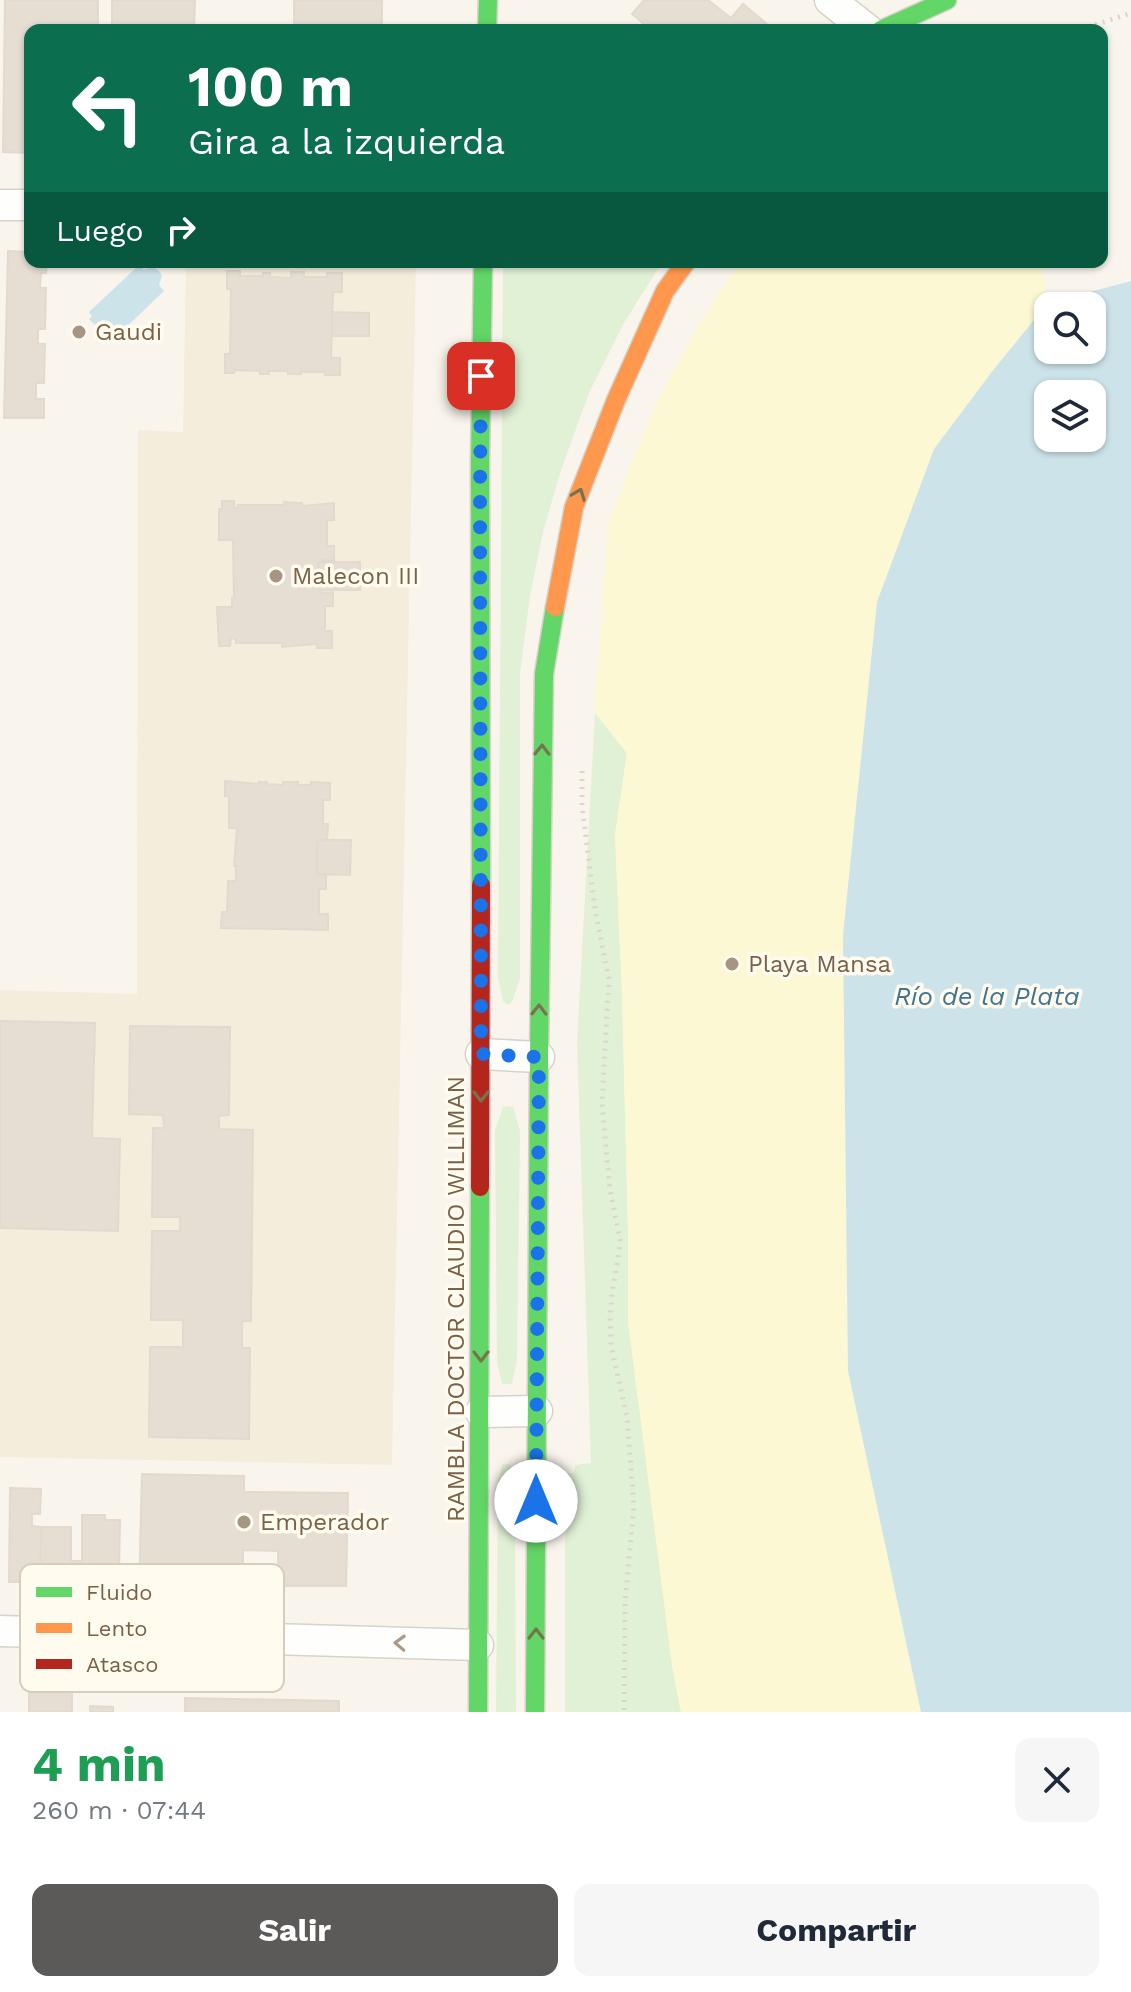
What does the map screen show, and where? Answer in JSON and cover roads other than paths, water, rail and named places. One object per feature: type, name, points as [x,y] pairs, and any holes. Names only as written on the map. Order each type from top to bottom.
[{"type":"main road","points":[[487,24],[488,0]]},
{"type":"main road","points":[[892,24],[947,0]]},
{"type":"main road","name":"RAMBLA DOCTOR CLAUDIO WILLIMAN","points":[[478,1712],[483,268]]},
{"type":"main road","points":[[535,1712],[544,674],[574,507],[616,400],[665,291],[682,268]]},
{"type":"street","points":[[830,0],[860,24]]},
{"type":"street","points":[[882,24],[900,0]]},
{"type":"street","points":[[0,205],[24,205]]},
{"type":"street","points":[[481,1054],[539,1057]]},
{"type":"street","points":[[481,1412],[537,1411]]},
{"type":"street","points":[[0,1631],[20,1632]]},
{"type":"street","points":[[284,1639],[478,1645]]},
{"type":"water","points":[[136,268],[157,269],[162,276],[159,285],[164,291],[114,339],[111,335],[107,338],[89,319],[92,316],[89,312]]},
{"type":"water","name":"Río de la Plata","points":[[1131,281],[1131,1712],[921,1712],[848,1371],[843,935],[877,602],[934,449],[1034,320],[1034,364],[1106,364],[1106,292],[1090,292]]},
{"type":"place","name":"Gaudi","points":[[79,332]]},
{"type":"place","name":"Malecon III","points":[[276,576]]},
{"type":"place","name":"Playa Mansa","points":[[732,964]]},
{"type":"place","name":"Emperador","points":[[244,1522]]}]
